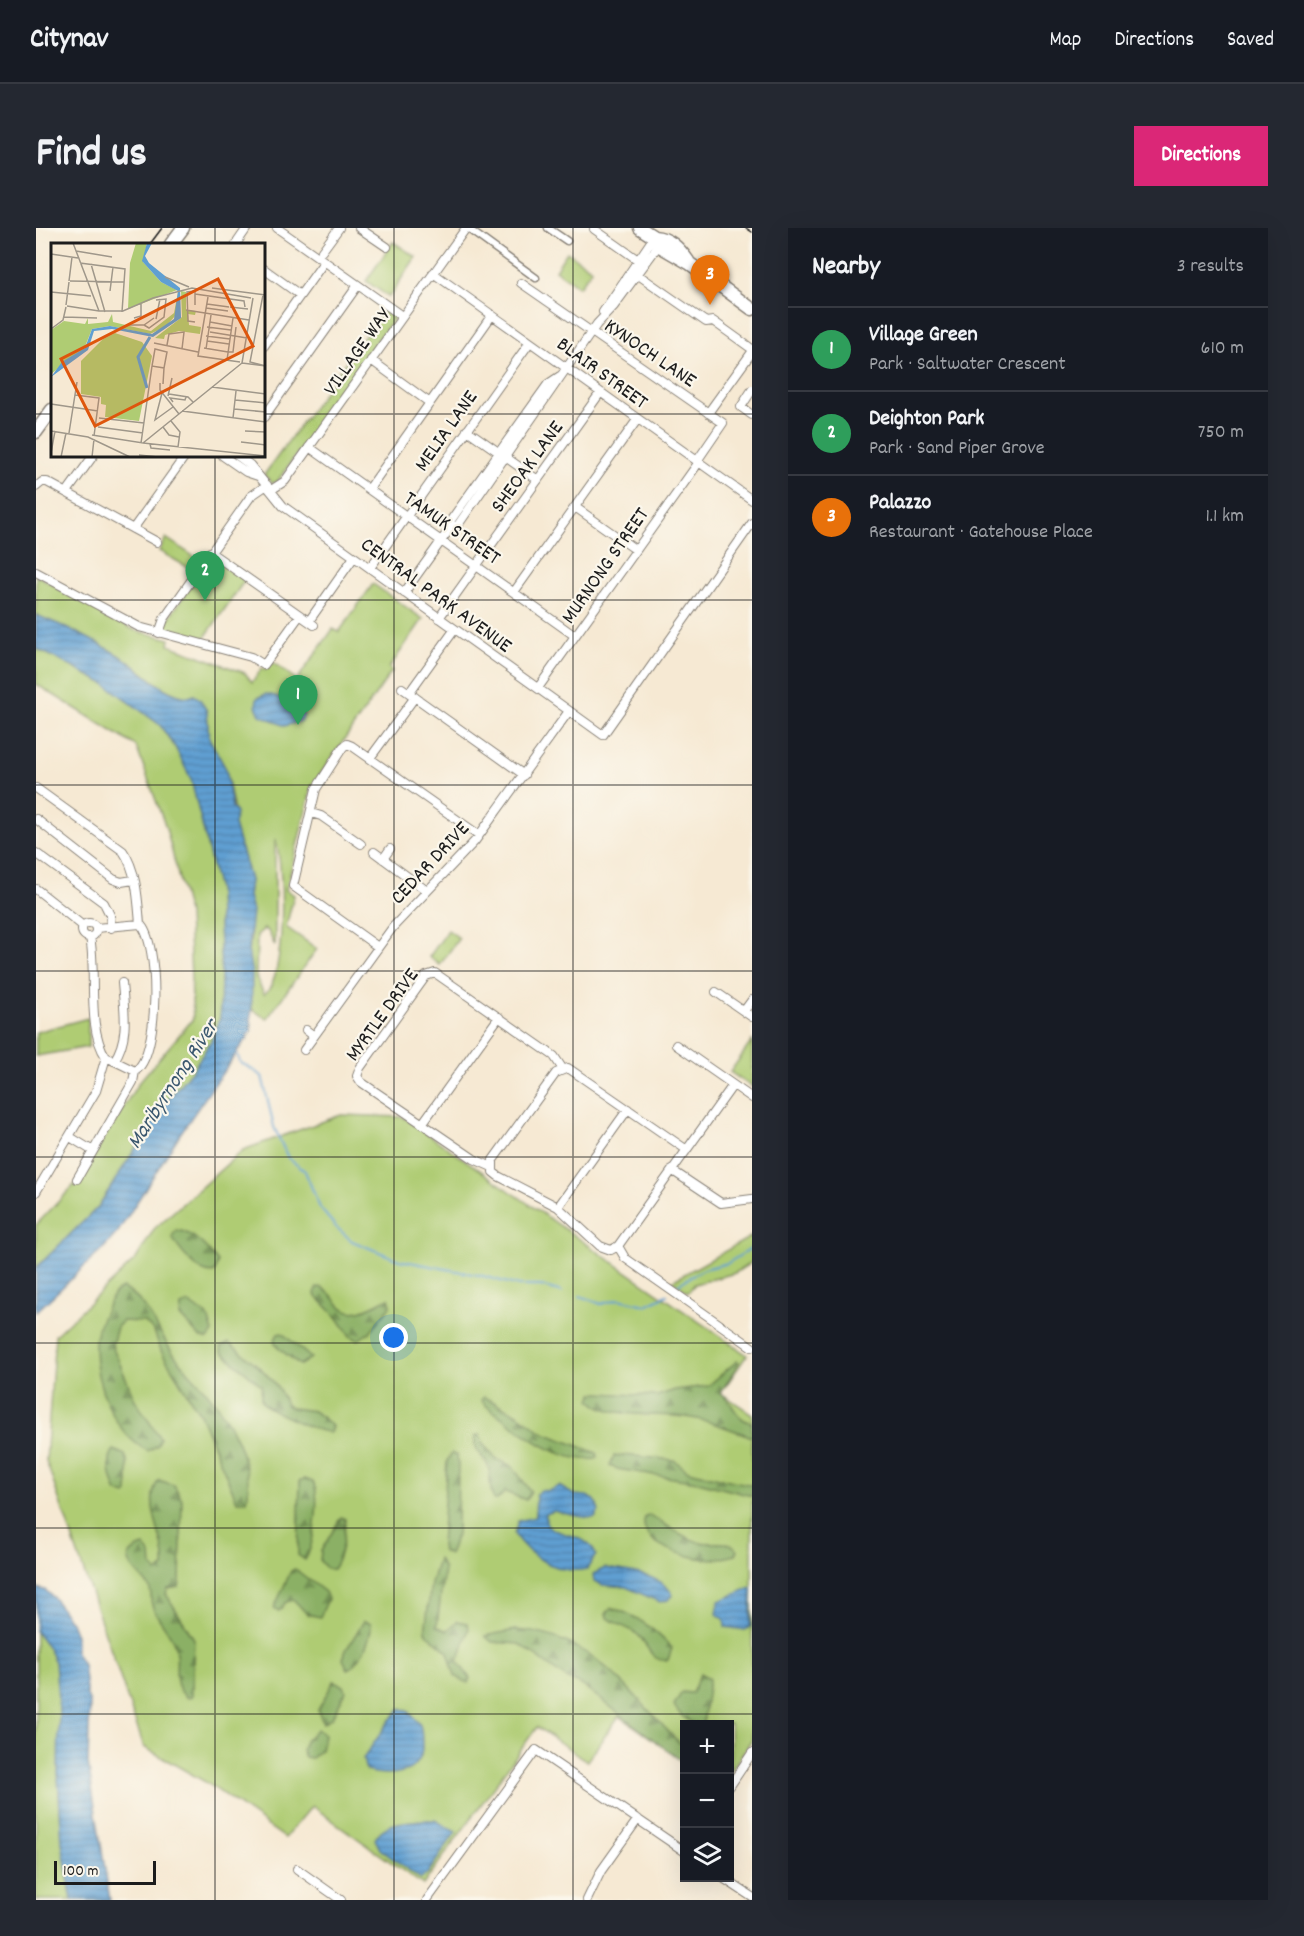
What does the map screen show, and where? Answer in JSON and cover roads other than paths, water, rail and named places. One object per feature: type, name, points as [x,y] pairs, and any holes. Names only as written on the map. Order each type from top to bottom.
[{"type":"main road","points":[[172,243],[183,228]]},
{"type":"main road","points":[[640,228],[752,309]]},
{"type":"main road","points":[[36,432],[51,411]]},
{"type":"street","points":[[237,243],[247,228]]},
{"type":"street","points":[[277,228],[402,316]]},
{"type":"street","points":[[322,252],[339,228]]},
{"type":"street","points":[[359,228],[387,248]]},
{"type":"street","points":[[466,228],[536,278]]},
{"type":"street","name":"VILLAGE WAY","points":[[159,633],[164,618],[251,496],[285,482],[466,228]]},
{"type":"street","points":[[548,228],[567,241]]},
{"type":"street","points":[[594,229],[638,260]]},
{"type":"street","points":[[404,593],[449,530],[458,525],[503,455],[591,333],[638,260],[658,240]]},
{"type":"street","points":[[597,324],[637,274],[658,240]]},
{"type":"street","points":[[266,343],[324,262]]},
{"type":"street","points":[[266,270],[300,295]]},
{"type":"street","name":"BLAIR STREET","points":[[433,273],[752,500]]},
{"type":"street","points":[[637,274],[706,322],[713,321],[752,350],[708,413]]},
{"type":"street","name":"KYNOCH LANE","points":[[521,283],[723,423],[698,461]]},
{"type":"street","points":[[266,414],[358,285]]},
{"type":"street","points":[[369,489],[492,315]]},
{"type":"street","name":"MELIA LANE","points":[[370,568],[530,342]]},
{"type":"street","points":[[371,360],[430,403]]},
{"type":"street","points":[[752,390],[741,406],[752,414]]},
{"type":"street","name":"SHEOAK LANE","points":[[439,618],[600,393]]},
{"type":"street","points":[[514,592],[637,420]]},
{"type":"street","points":[[467,430],[538,480]]},
{"type":"street","name":"TAMUK STREET","points":[[309,447],[575,636]]},
{"type":"street","points":[[67,492],[92,458]]},
{"type":"street","points":[[134,529],[184,458]]},
{"type":"street","name":"CENTRAL PARK AVENUE","points":[[226,458],[246,472],[258,476]]},
{"type":"street","name":"CENTRAL PARK AVENUE","points":[[240,458],[250,465],[283,506],[603,735],[752,523]]},
{"type":"street","name":"MURNONG STREET","points":[[538,688],[698,461]]},
{"type":"street","points":[[36,488],[42,482],[47,482],[157,542]]},
{"type":"street","points":[[575,507],[636,550]]},
{"type":"street","points":[[210,552],[312,623],[354,557]]},
{"type":"street","points":[[36,572],[129,622],[159,633],[251,657],[264,665],[300,615]]},
{"type":"street","points":[[370,759],[408,692],[455,629]]},
{"type":"street","points":[[408,692],[524,775]]},
{"type":"street","name":"CEDAR DRIVE","points":[[304,1050],[378,946],[478,835],[569,711]]},
{"type":"street","points":[[378,946],[297,891],[293,885],[321,777],[343,747],[347,744],[352,746],[478,835]]},
{"type":"street","points":[[36,788],[123,851],[133,880],[140,911],[140,924],[146,932],[150,951],[153,1024],[145,1060],[135,1071],[133,1082],[76,1179]]},
{"type":"street","points":[[311,813],[321,816],[362,844]]},
{"type":"street","points":[[36,819],[113,879],[121,882],[133,880]]},
{"type":"street","points":[[383,859],[390,849]]},
{"type":"street","points":[[374,852],[427,891]]},
{"type":"street","points":[[36,853],[104,903],[110,915],[111,928]]},
{"type":"street","points":[[36,889],[83,926]]},
{"type":"street","points":[[83,926],[91,923],[96,928],[111,928],[140,924]]},
{"type":"street","points":[[83,926],[82,932],[90,937]]},
{"type":"street","points":[[90,937],[95,934],[96,928]]},
{"type":"street","points":[[36,1192],[96,1091],[106,1058],[97,1039],[90,937]]},
{"type":"street","name":"MYRTLE DRIVE","points":[[618,1246],[611,1250],[600,1246],[558,1207],[498,1176],[493,1172],[492,1167],[474,1159],[361,1082],[357,1076],[360,1068],[430,973],[440,975],[554,1056],[562,1068],[573,1070],[687,1150]]},
{"type":"street","points":[[114,1061],[123,1046],[125,1032],[122,983]]},
{"type":"street","points":[[716,992],[752,1017]]},
{"type":"street","points":[[744,1011],[752,1000]]},
{"type":"street","points":[[422,1124],[499,1017]]},
{"type":"street","points":[[306,1030],[314,1036]]},
{"type":"street","points":[[676,1045],[752,1098]]},
{"type":"street","points":[[106,1058],[135,1071]]},
{"type":"street","points":[[492,1167],[493,1160],[562,1068]]},
{"type":"street","points":[[733,1085],[618,1246],[625,1258],[752,1347]]},
{"type":"street","points":[[558,1207],[628,1109]]},
{"type":"street","points":[[70,1137],[93,1151]]},
{"type":"street","points":[[673,1171],[721,1203],[752,1199]]},
{"type":"street","points":[[427,1900],[536,1750],[680,1848]]},
{"type":"street","points":[[734,1779],[752,1753]]},
{"type":"street","points":[[587,1900],[601,1871],[638,1819]]},
{"type":"street","points":[[297,1869],[341,1900]]},
{"type":"street","points":[[729,1882],[752,1898]]},
{"type":"water","points":[[36,615],[110,650],[170,692],[189,697],[194,695],[200,699],[207,711],[209,738],[226,769],[232,808],[236,813],[234,825],[250,880],[248,896],[252,911],[248,950],[252,975],[251,1032],[180,1134],[118,1232],[36,1312],[36,1268],[98,1207],[164,1104],[194,1068],[211,1041],[220,1018],[221,976],[218,890],[191,779],[175,747],[160,725],[105,684],[36,648]]},
{"type":"water","points":[[266,694],[296,707],[304,715],[302,721],[285,726],[260,715],[256,706],[257,698]]},
{"type":"water","points":[[559,1486],[574,1495],[587,1496],[595,1500],[599,1511],[595,1518],[554,1511],[546,1514],[546,1522],[550,1528],[583,1540],[590,1546],[596,1555],[587,1569],[566,1569],[546,1563],[528,1550],[514,1534],[518,1521],[535,1517],[536,1494],[541,1490],[548,1491]]},
{"type":"water","points":[[605,1568],[633,1572],[652,1578],[668,1588],[673,1595],[668,1600],[660,1602],[626,1587],[602,1585],[594,1581],[593,1574]]},
{"type":"water","points":[[752,1587],[750,1627],[745,1630],[725,1627],[724,1619],[717,1614],[719,1601]]},
{"type":"water","points":[[36,1588],[45,1590],[53,1597],[71,1622],[76,1635],[76,1652],[83,1665],[90,1703],[88,1763],[110,1900],[72,1900],[62,1843],[58,1776],[59,1712],[55,1662],[36,1631]]},
{"type":"water","points":[[400,1709],[408,1710],[421,1727],[421,1755],[417,1763],[403,1772],[394,1774],[366,1771],[363,1759]]},
{"type":"water","points":[[435,1820],[456,1832],[427,1874],[421,1879],[380,1849],[375,1839],[379,1833],[390,1826]]},
{"type":"waterway","points":[[237,1054],[240,1062],[262,1076],[274,1127],[288,1158],[305,1171],[320,1208],[352,1241],[399,1260],[483,1276],[519,1286],[541,1286],[562,1292]]},
{"type":"waterway","points":[[677,1285],[704,1269],[728,1263],[752,1248]]},
{"type":"waterway","points":[[580,1296],[601,1304],[619,1299],[646,1305],[667,1295]]},
{"type":"tram line","points":[[151,243],[162,228]]},
{"type":"tram line","points":[[746,228],[752,232]]},
{"type":"place","name":"Palazzo","points":[[710,305]]},
{"type":"place","name":"Deighton Park","points":[[205,601]]},
{"type":"place","name":"Village Green","points":[[298,725]]},
{"type":"water label","name":"Maribyrnong River","points":[[171,1083]]}]
